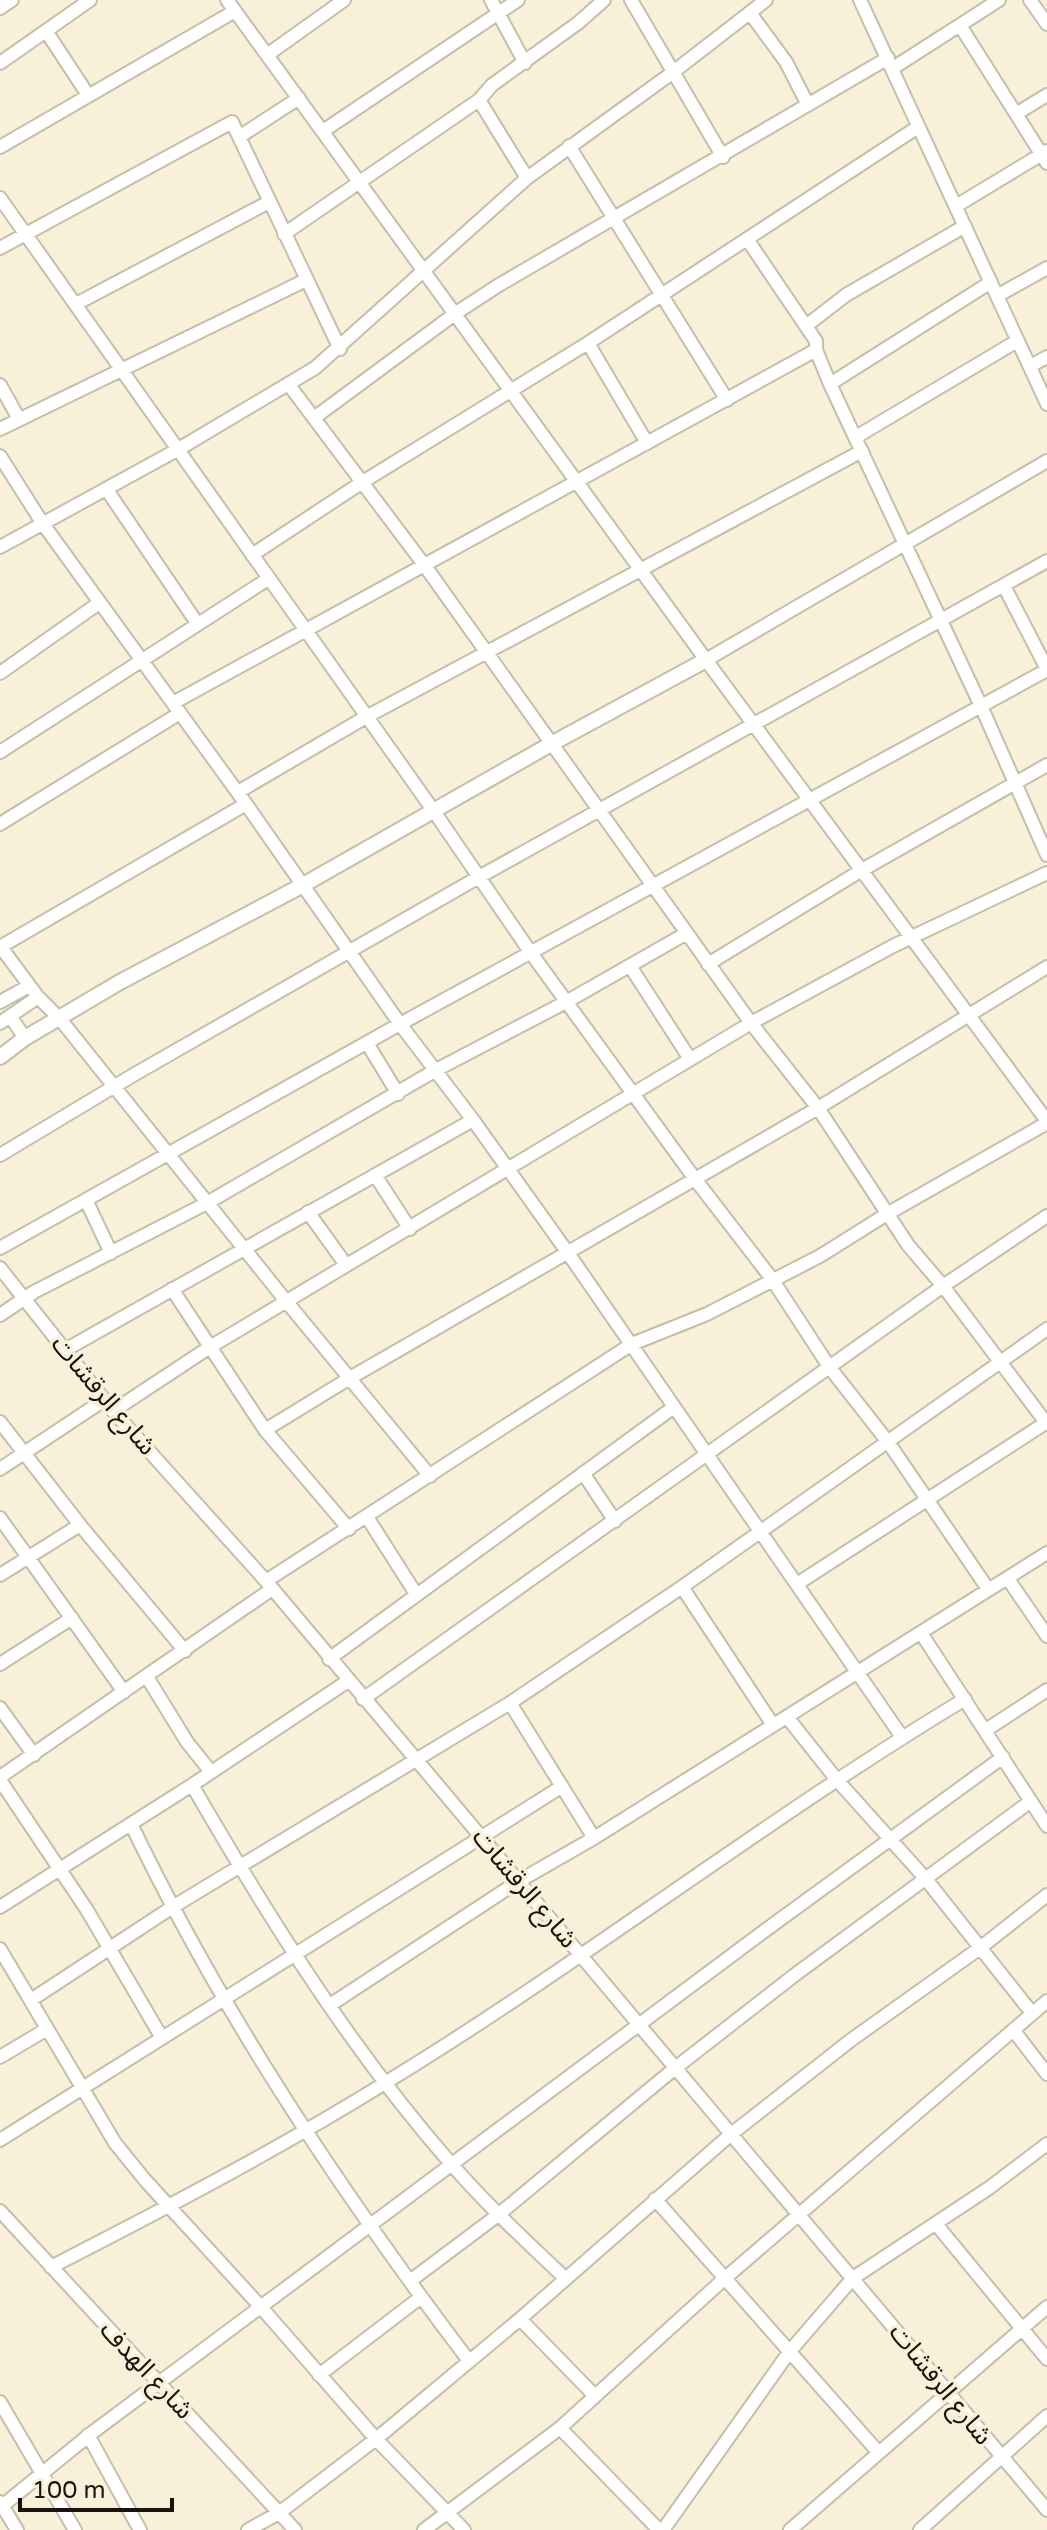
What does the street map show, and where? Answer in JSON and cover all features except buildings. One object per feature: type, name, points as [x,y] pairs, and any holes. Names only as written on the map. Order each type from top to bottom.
[{"type":"street","points":[[0,8],[12,0]]},
{"type":"street","points":[[267,55],[344,0]]},
{"type":"street","points":[[491,0],[525,63]]},
{"type":"street","points":[[323,131],[518,0]]},
{"type":"street","points":[[284,234],[479,100],[492,85],[525,63],[604,0]]},
{"type":"street","points":[[631,0],[723,157]]},
{"type":"street","points":[[0,547],[107,490],[289,385],[340,349],[527,178],[766,0]]},
{"type":"street","points":[[860,0],[1047,404]]},
{"type":"street","points":[[314,418],[456,313],[510,279],[808,105],[961,27],[999,0]]},
{"type":"street","points":[[1030,0],[1047,24]]},
{"type":"street","points":[[0,63],[86,1]]},
{"type":"street","points":[[0,147],[231,5],[706,660],[1047,1122],[820,1256],[707,1314],[632,1344],[349,1529],[269,1585],[185,1651],[0,1779],[61,1869],[162,2038]]},
{"type":"street","points":[[750,13],[786,62],[808,105]]},
{"type":"street","points":[[956,206],[1045,156],[961,27]]},
{"type":"street","points":[[46,31],[88,95]]},
{"type":"street","points":[[1016,114],[1047,95]]},
{"type":"street","points":[[239,137],[299,98]]},
{"type":"street","points":[[479,100],[527,178]]},
{"type":"street","points":[[0,248],[232,122],[340,349]]},
{"type":"street","points":[[252,555],[361,483],[588,343],[918,127]]},
{"type":"street","points":[[569,146],[727,400]]},
{"type":"street","points":[[0,198],[531,953],[695,1179],[772,1279],[830,1368],[888,1442],[988,1589]]},
{"type":"street","points":[[76,304],[269,202]]},
{"type":"street","points":[[806,326],[846,295],[965,226]]},
{"type":"street","points":[[747,239],[816,341],[816,350],[830,384],[981,706],[1047,855]]},
{"type":"street","points":[[997,296],[1047,268]]},
{"type":"street","points":[[0,429],[306,280]]},
{"type":"street","points":[[830,384],[991,282]]},
{"type":"street","points":[[856,437],[1017,341]]},
{"type":"street","points":[[588,343],[647,443]]},
{"type":"street","points":[[0,824],[176,708],[305,630],[816,350]]},
{"type":"street","points":[[1030,366],[1047,357]]},
{"type":"street","points":[[0,385],[19,419]]},
{"type":"street","points":[[289,385],[425,566],[751,1023],[818,1108],[908,1245],[1047,1423],[797,1584]]},
{"type":"street","points":[[238,792],[366,717],[862,451]]},
{"type":"street","points":[[0,456],[99,603],[568,1253],[902,1737]]},
{"type":"street","points":[[0,1057],[25,1038],[120,982],[303,885],[706,660],[1047,461]]},
{"type":"street","points":[[107,490],[197,623]]},
{"type":"street","points":[[0,1155],[479,877],[1047,561]]},
{"type":"street","points":[[0,752],[268,579]]},
{"type":"street","points":[[0,1248],[400,1024],[1047,670],[1004,586]]},
{"type":"street","points":[[0,673],[99,603]]},
{"type":"street","points":[[708,964],[862,870],[1047,765]]},
{"type":"street","points":[[246,804],[0,946],[29,986],[60,1019],[243,1249],[430,1476]]},
{"type":"street","points":[[113,1411],[210,1347],[751,1023],[911,937],[1047,873]]},
{"type":"street","points":[[0,1315],[25,1297],[207,1203],[436,1070],[566,1002],[687,933]]},
{"type":"street","points":[[630,966],[690,1059]]},
{"type":"street","points":[[265,1430],[818,1108],[1047,967]]},
{"type":"street","points":[[0,1002],[29,986]]},
{"type":"street","points":[[4,1020],[38,997]]},
{"type":"street","points":[[4,1020],[12,1019],[25,1038]]},
{"type":"street","points":[[367,1043],[398,1094]]},
{"type":"street","points":[[65,1350],[473,1120]]},
{"type":"street","points":[[375,1175],[410,1229]]},
{"type":"street","points":[[86,1200],[111,1253]]},
{"type":"street","points":[[308,1212],[346,1265]]},
{"type":"street","points":[[363,1699],[943,1286],[1047,1216]]},
{"type":"street","name":"شارع الرقشات","points":[[0,1268],[113,1411],[269,1585],[1047,2510]]},
{"type":"street","points":[[172,1289],[265,1430],[349,1529]]},
{"type":"street","points":[[31,2000],[171,1908],[510,1703],[682,1587],[1047,1329]]},
{"type":"street","points":[[0,1469],[104,1400]]},
{"type":"street","points":[[329,1659],[674,1407]]},
{"type":"street","points":[[0,1422],[80,1525],[185,1651]]},
{"type":"street","points":[[583,1473],[615,1521]]},
{"type":"street","points":[[367,1517],[416,1594]]},
{"type":"street","points":[[0,1518],[124,1692]]},
{"type":"street","points":[[0,1575],[80,1525]]},
{"type":"street","points":[[330,2005],[519,1881],[594,1838],[1047,1553]]},
{"type":"street","points":[[1008,1579],[1047,1636]]},
{"type":"street","points":[[682,1587],[773,1725]]},
{"type":"street","points":[[0,1664],[72,1618]]},
{"type":"street","points":[[921,1633],[1031,1801],[1043,1810],[1047,1826]]},
{"type":"street","points":[[147,1677],[174,1723],[211,1772]]},
{"type":"street","points":[[0,1907],[348,1681]]},
{"type":"street","points":[[986,1730],[1047,1690]]},
{"type":"street","points":[[51,2267],[169,2206],[387,2083],[837,1780],[965,1699]]},
{"type":"street","points":[[510,1703],[594,1838]]},
{"type":"street","points":[[0,1708],[34,1755]]},
{"type":"street","points":[[787,1717],[837,1780],[925,1878],[1032,2013]]},
{"type":"street","points":[[17,2530],[1,2504],[88,2435],[1003,1757]]},
{"type":"street","points":[[192,1785],[293,1955],[387,2083],[452,2165],[498,2215],[565,2278]]},
{"type":"street","points":[[0,2140],[561,1787]]},
{"type":"street","points":[[410,2281],[498,2215],[674,2069],[1031,1801]]},
{"type":"street","points":[[131,1824],[171,1908],[305,2131],[369,2226],[469,2361]]},
{"type":"street","points":[[248,2530],[279,2513],[376,2439],[520,2319],[730,2135],[851,2040],[980,1948],[1047,1895]]},
{"type":"street","points":[[2,1955],[115,2143],[376,2439],[464,2530]]},
{"type":"street","points":[[424,2530],[560,2428],[799,2213],[1047,2001]]},
{"type":"street","points":[[0,2057],[47,2029]]},
{"type":"street","points":[[1014,2031],[1047,2074]]},
{"type":"street","points":[[560,2428],[661,2530],[790,2351],[853,2278],[936,2224],[1047,2144]]},
{"type":"street","points":[[655,2199],[879,2453]]},
{"type":"street","name":"شارع الهدف","points":[[0,2211],[295,2530]]},
{"type":"street","points":[[936,2224],[1047,2359]]},
{"type":"street","points":[[319,2375],[421,2297]]},
{"type":"street","points":[[790,2530],[1047,2307]]},
{"type":"street","points":[[520,2319],[595,2396]]},
{"type":"street","points":[[0,2402],[75,2530]]},
{"type":"street","points":[[920,2530],[1047,2416]]},
{"type":"street","points":[[88,2435],[140,2530]]}]
